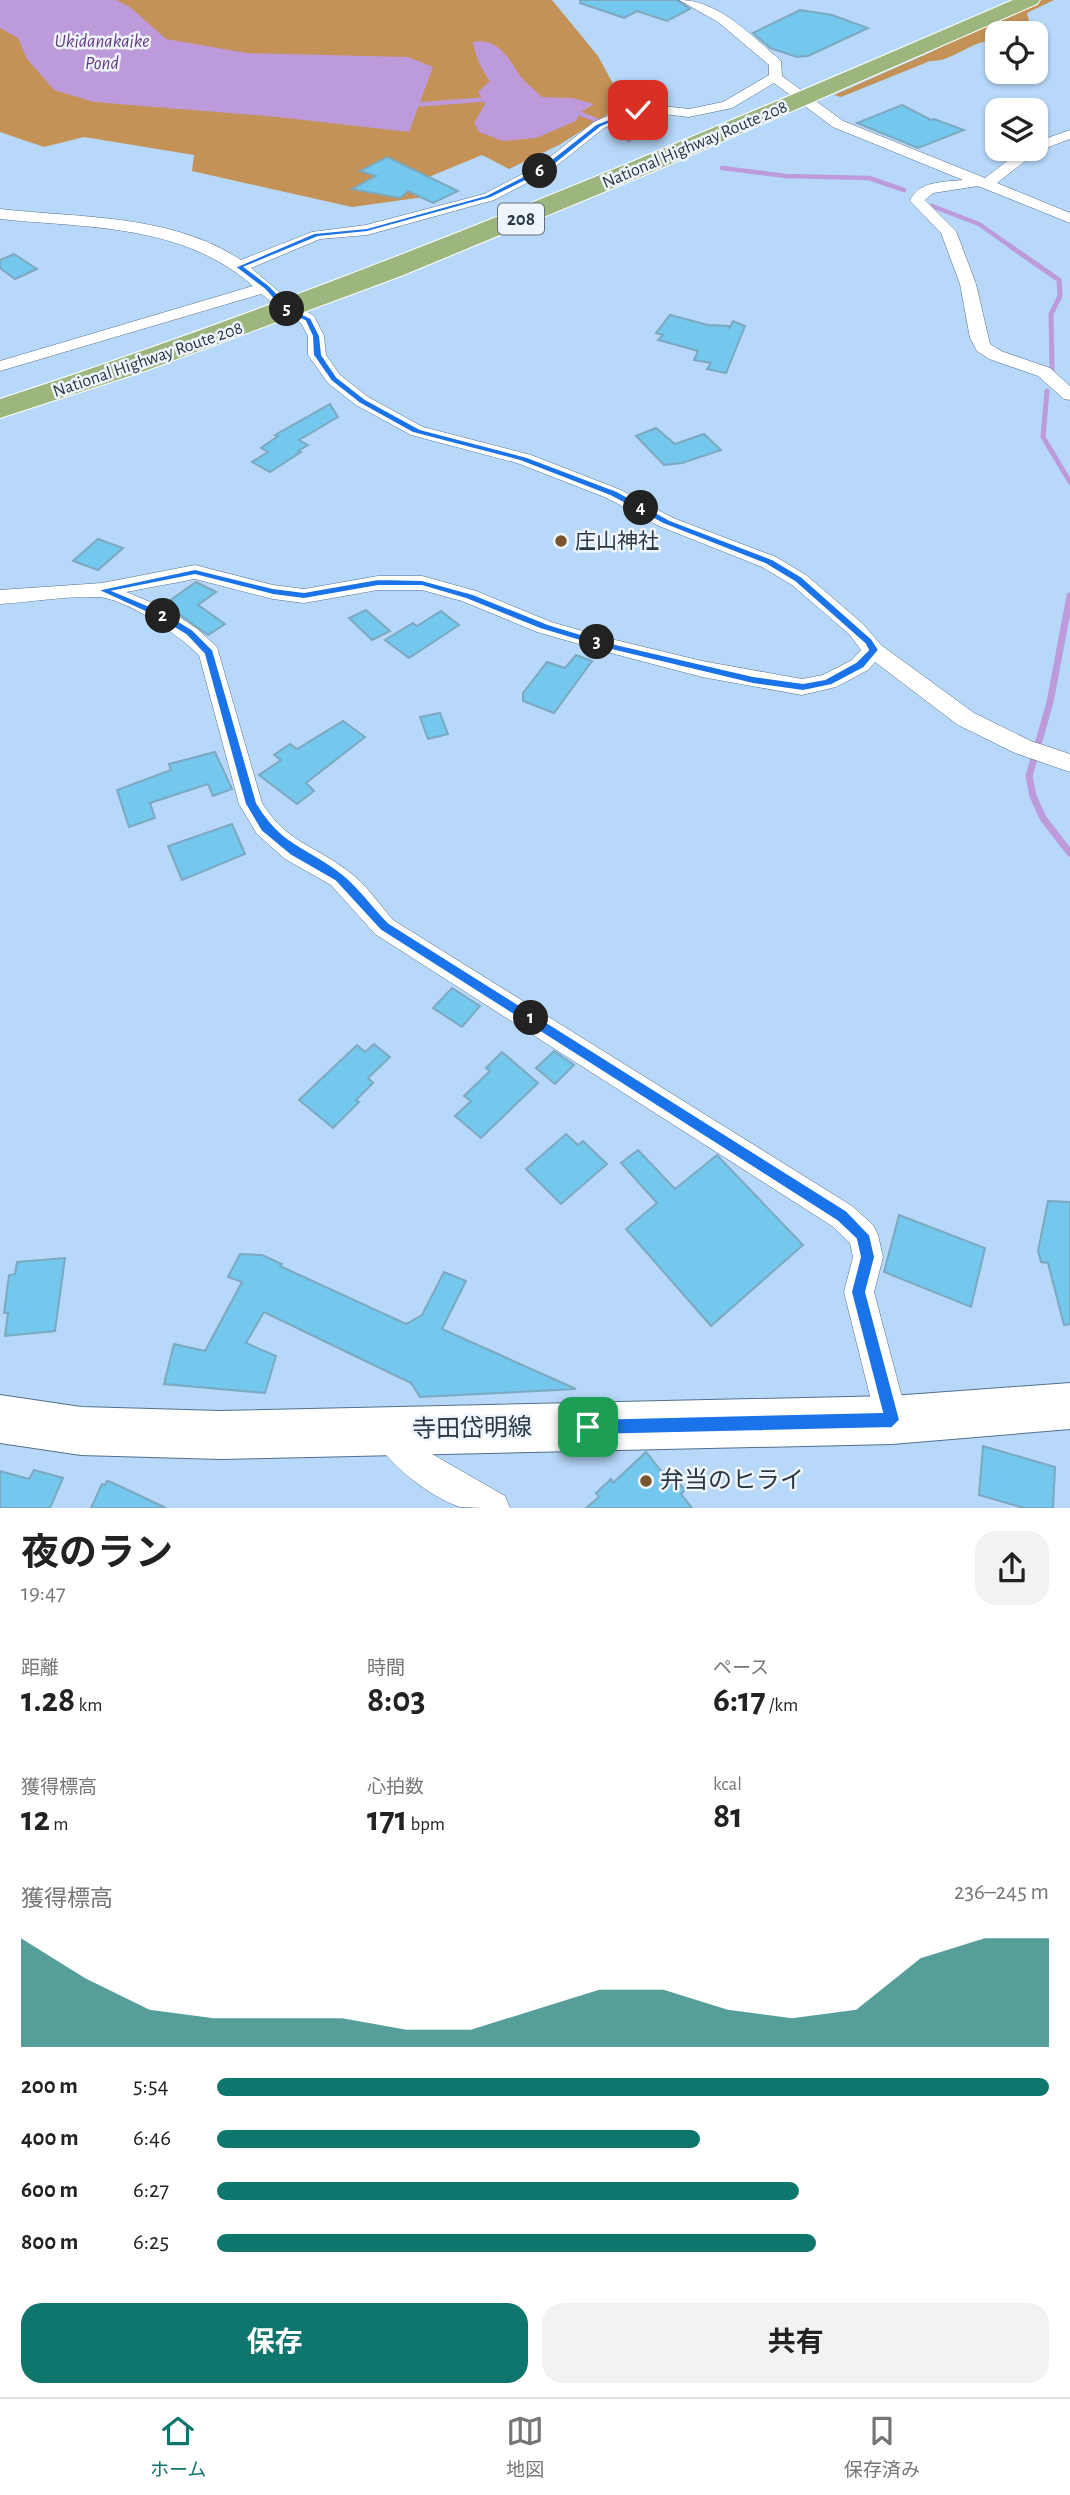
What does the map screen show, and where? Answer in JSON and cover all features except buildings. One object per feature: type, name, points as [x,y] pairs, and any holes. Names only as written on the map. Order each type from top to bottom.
[{"type":"highway","name":"National Highway Route 208","points":[[0,409],[119,371],[289,311],[457,246],[1030,0]]},
{"type":"main road","name":"寺田岱明線","points":[[0,1419],[81,1431],[220,1435],[892,1420],[1070,1406]]},
{"type":"street","points":[[685,0],[713,11],[731,24],[776,64],[775,77]]},
{"type":"street","points":[[775,77],[838,124],[1070,218]]},
{"type":"street","points":[[239,267],[317,235],[367,230],[489,197],[545,168],[605,122],[644,108],[689,114],[727,105],[775,77]]},
{"type":"street","points":[[1048,143],[1070,134]]},
{"type":"street","points":[[1015,161],[983,183],[929,189],[920,194],[917,201],[948,231],[968,284],[978,338],[984,346],[995,355],[1044,372],[1070,395]]},
{"type":"street","points":[[0,214],[149,231],[196,244],[239,267],[267,287],[289,311],[308,320],[316,336],[317,355],[334,379],[362,401],[417,431],[524,459],[614,494],[666,522],[769,562],[799,580],[856,629],[873,650],[966,719],[1046,757],[1070,763]]},
{"type":"street","points":[[0,366],[267,287]]},
{"type":"street","points":[[0,597],[102,590],[195,572],[273,592],[304,596],[378,583],[422,583],[469,596],[544,627],[607,645],[702,669],[791,686],[828,682],[860,665],[873,650]]},
{"type":"street","points":[[102,590],[160,614],[189,633],[209,652],[251,804],[265,827],[294,852],[340,878],[384,927],[842,1216],[863,1235],[868,1257],[859,1292],[892,1420]]},
{"type":"street","points":[[386,1431],[420,1466],[493,1508]]},
{"type":"shaded area","points":[[0,0],[552,0],[598,56],[624,104],[559,145],[509,169],[482,155],[412,184],[431,196],[352,207],[192,171],[194,155],[84,137],[44,147],[0,132]]},
{"type":"shaded area","points":[[1036,0],[1054,0],[1027,13],[1029,21],[994,21]]},
{"type":"shaded area","points":[[985,25],[985,42],[841,97],[834,95]]},
{"type":"water","name":"Ukidanakaike Pond","points":[[0,0],[116,0],[130,7],[166,39],[247,53],[408,57],[433,67],[409,132],[277,117],[94,102],[54,90],[27,59],[18,38],[0,28]]},
{"type":"water","points":[[482,41],[494,45],[504,53],[520,76],[542,97],[572,98],[594,104],[581,112],[576,121],[536,138],[503,141],[479,132],[474,123],[485,104],[478,92],[490,81],[479,63],[473,42]]},
{"type":"waterway","points":[[411,105],[490,99]]},
{"type":"waterway","points":[[574,111],[615,128],[629,140]]},
{"type":"waterway","points":[[722,168],[786,176],[869,178],[904,190]]},
{"type":"waterway","points":[[932,206],[979,224],[1013,248]]},
{"type":"waterway","points":[[1010,246],[1059,280],[1060,296],[1051,314],[1052,370]]},
{"type":"waterway","points":[[1047,391],[1043,437],[1070,482]]},
{"type":"waterway","points":[[1070,596],[1050,702],[1029,776],[1033,796],[1043,818],[1070,853]]},
{"type":"place","name":"庄山神社","points":[[561,541]]},
{"type":"place","name":"弁当のヒライ","points":[[646,1481]]},
{"type":"route","points":[[588,1427],[892,1420],[859,1292],[868,1257],[863,1235],[842,1216],[384,927],[340,878],[294,852],[265,827],[251,804],[209,652],[189,633],[160,614],[102,590],[195,572],[209,573],[273,592],[304,596],[378,583],[422,583],[469,596],[544,627],[753,680],[803,687],[828,682],[860,665],[873,650],[868,642],[799,580],[769,562],[666,522],[614,494],[524,459],[417,431],[362,401],[334,379],[317,355],[316,336],[308,320],[289,311],[267,287],[239,267],[317,235],[367,230],[489,197],[545,168],[599,125],[638,110]]}]
